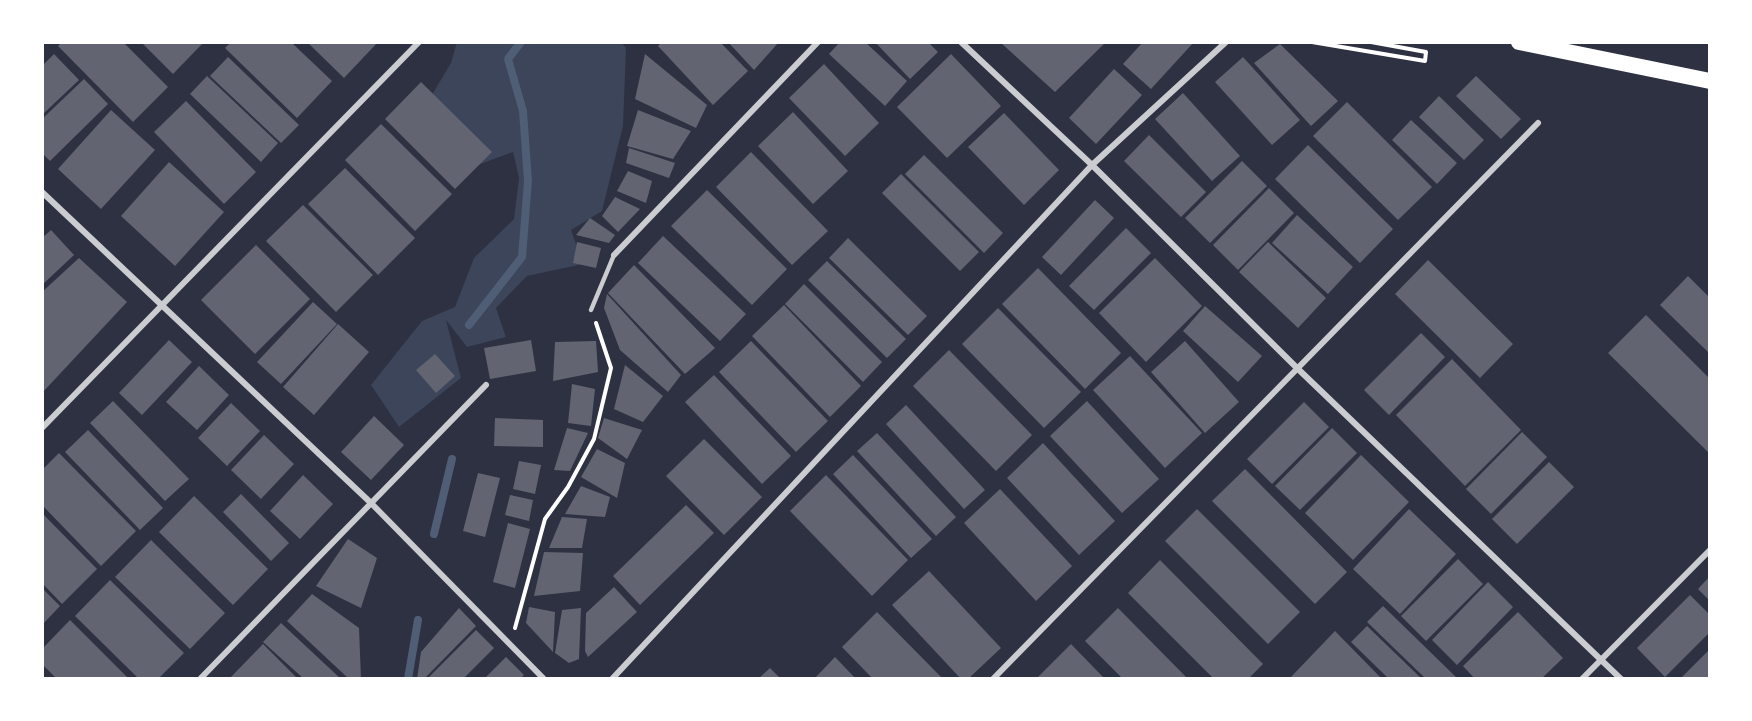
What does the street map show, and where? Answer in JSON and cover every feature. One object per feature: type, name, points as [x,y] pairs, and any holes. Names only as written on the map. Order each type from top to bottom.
[{"type":"highway","points":[[1519,42],[1710,81]]},
{"type":"street","points":[[42,428],[419,42]]},
{"type":"street","points":[[614,255],[818,42]]},
{"type":"street","points":[[961,42],[1092,165],[1297,368],[1621,679]]},
{"type":"street","points":[[612,679],[1092,165],[1226,42]]},
{"type":"street","points":[[993,679],[1538,123]]},
{"type":"street","points":[[42,192],[371,503],[543,679]]},
{"type":"street","points":[[200,679],[486,385]]},
{"type":"street","points":[[1582,679],[1710,550]]},
{"type":"lane","points":[[591,310],[614,255]]},
{"type":"path","points":[[1312,42],[1425,61],[1426,52],[1371,42]]},
{"type":"path","points":[[510,644],[545,519],[568,487],[594,439],[611,368],[591,310]]},
{"type":"shaded area","points":[[457,42],[621,42],[626,48],[623,126],[602,211],[571,230],[583,264],[527,276],[496,308],[506,337],[467,347],[446,320],[461,378],[399,427],[371,385],[422,321],[455,307],[474,258],[514,219],[519,178],[513,152],[464,170],[427,103],[451,63]]},
{"type":"building","points":[[62,42],[123,42],[168,87],[133,122],[58,46]]},
{"type":"building","points":[[141,42],[204,42],[173,74]]},
{"type":"building","points":[[231,42],[291,42],[332,81],[297,118],[225,48]]},
{"type":"building","points":[[307,42],[378,42],[344,78]]},
{"type":"building","points":[[662,42],[720,42],[748,71],[713,105],[658,46]]},
{"type":"building","points":[[728,42],[779,42],[754,70]]},
{"type":"building","points":[[840,42],[865,42],[907,81],[885,106],[829,54]]},
{"type":"building","points":[[875,42],[928,42],[938,52],[910,79]]},
{"type":"building","points":[[1000,42],[1106,42],[1055,92]]},
{"type":"building","points":[[1143,42],[1194,42],[1151,89],[1123,64]]},
{"type":"building","points":[[1280,44],[1338,101],[1311,126],[1254,63]]},
{"type":"building","points":[[54,54],[79,80],[42,115],[42,66]]},
{"type":"building","points":[[645,54],[707,105],[696,128],[635,99]]},
{"type":"building","points":[[951,54],[1001,106],[947,158],[897,107]]},
{"type":"building","points":[[228,57],[299,125],[281,143],[210,76]]},
{"type":"building","points":[[1243,57],[1300,120],[1272,145],[1215,82]]},
{"type":"building","points":[[824,64],[879,123],[845,156],[789,98]]},
{"type":"building","points":[[1114,69],[1142,95],[1096,144],[1069,118]]},
{"type":"building","points":[[207,76],[278,143],[261,162],[190,94]]},
{"type":"building","points":[[1476,76],[1521,119],[1501,139],[1456,96]]},
{"type":"building","points":[[84,79],[108,104],[50,161],[42,153],[42,119]]},
{"type":"building","points":[[421,82],[492,152],[455,189],[385,119]]},
{"type":"building","points":[[1183,93],[1240,156],[1212,181],[1155,119]]},
{"type":"building","points":[[1439,96],[1484,140],[1464,160],[1419,117]]},
{"type":"building","points":[[186,101],[256,172],[224,204],[154,132]]},
{"type":"building","points":[[1347,102],[1432,187],[1398,220],[1313,136]]},
{"type":"building","points":[[111,110],[155,150],[101,209],[58,169]]},
{"type":"building","points":[[638,110],[691,131],[673,159],[627,146]]},
{"type":"building","points":[[793,112],[848,171],[813,204],[758,146]]},
{"type":"building","points":[[1004,113],[1059,170],[1024,205],[968,147]]},
{"type":"building","points":[[1411,120],[1457,163],[1437,184],[1392,140]]},
{"type":"building","points":[[381,124],[452,194],[415,231],[345,160]]},
{"type":"building","points":[[1149,135],[1206,192],[1181,217],[1124,161]]},
{"type":"building","points":[[1308,145],[1393,229],[1360,263],[1275,179]]},
{"type":"building","points":[[629,148],[675,163],[669,178],[626,163]]},
{"type":"building","points":[[751,152],[828,231],[792,265],[716,187]]},
{"type":"building","points":[[924,155],[1003,233],[984,253],[905,174]]},
{"type":"building","points":[[1242,161],[1267,186],[1210,243],[1185,218]]},
{"type":"building","points":[[169,162],[224,212],[175,266],[121,216]]},
{"type":"building","points":[[345,168],[415,238],[378,275],[308,204]]},
{"type":"building","points":[[628,171],[652,181],[646,203],[617,191]]},
{"type":"building","points":[[901,174],[979,252],[960,271],[882,193]]},
{"type":"building","points":[[1269,188],[1294,213],[1238,270],[1213,245]]},
{"type":"building","points":[[707,190],[787,269],[752,305],[671,226]]},
{"type":"building","points":[[615,197],[640,209],[618,232],[602,216]]},
{"type":"building","points":[[1095,200],[1114,218],[1061,275],[1042,257]]},
{"type":"building","points":[[303,205],[373,275],[336,312],[266,241]]},
{"type":"building","points":[[1297,215],[1353,267],[1328,294],[1272,243]]},
{"type":"building","points":[[590,218],[615,235],[609,243],[576,235]]},
{"type":"building","points":[[1126,228],[1151,253],[1094,310],[1069,286]]},
{"type":"building","points":[[51,230],[74,255],[42,285],[42,238]]},
{"type":"building","points":[[663,236],[746,314],[720,341],[638,263]]},
{"type":"building","points":[[848,238],[927,316],[908,335],[829,258]]},
{"type":"building","points":[[577,242],[601,248],[596,268],[573,263]]},
{"type":"building","points":[[1268,242],[1326,298],[1298,328],[1239,272]]},
{"type":"building","points":[[256,245],[310,299],[255,354],[201,300]]},
{"type":"building","points":[[79,258],[127,302],[42,393],[42,292]]},
{"type":"building","points":[[1155,258],[1202,306],[1146,362],[1099,313]]},
{"type":"building","points":[[1428,260],[1513,344],[1480,378],[1395,294]]},
{"type":"building","points":[[827,261],[906,339],[887,358],[808,280]]},
{"type":"building","points":[[634,265],[715,348],[685,374],[608,293]]},
{"type":"building","points":[[1038,268],[1121,353],[1085,389],[1002,304]]},
{"type":"building","points":[[1688,276],[1710,298],[1710,354],[1660,305]]},
{"type":"building","points":[[804,284],[882,362],[863,382],[785,304]]},
{"type":"building","points":[[607,294],[681,375],[668,392],[620,350],[604,308]]},
{"type":"building","points":[[313,302],[337,324],[281,384],[257,362]]},
{"type":"building","points":[[784,305],[861,386],[830,417],[752,336]]},
{"type":"building","points":[[1205,306],[1262,356],[1238,382],[1183,331]]},
{"type":"building","points":[[998,308],[1081,392],[1044,428],[962,344]]},
{"type":"building","points":[[1646,315],[1710,379],[1710,454],[1608,353]]},
{"type":"building","points":[[338,324],[369,352],[314,415],[283,387]]},
{"type":"building","points":[[1421,333],[1445,357],[1389,415],[1364,390]]},
{"type":"building","points":[[169,340],[192,362],[142,415],[119,393]]},
{"type":"building","points":[[531,340],[536,371],[490,379],[484,348]]},
{"type":"building","points":[[596,341],[598,372],[553,381],[555,342]]},
{"type":"building","points":[[751,341],[828,421],[796,452],[719,372]]},
{"type":"building","points":[[1185,341],[1239,402],[1205,433],[1151,372]]},
{"type":"building","points":[[949,350],[1032,435],[996,471],[913,386]]},
{"type":"building","points":[[435,354],[455,376],[436,393],[416,370]]},
{"type":"building","points":[[1130,356],[1202,433],[1165,468],[1093,390]]},
{"type":"building","points":[[1452,359],[1521,430],[1465,486],[1396,415]]},
{"type":"building","points":[[625,365],[663,396],[643,422],[614,409]]},
{"type":"building","points":[[199,366],[229,395],[197,430],[166,402]]},
{"type":"building","points":[[714,375],[791,456],[762,484],[685,402]]},
{"type":"building","points":[[572,384],[595,389],[591,426],[568,423]]},
{"type":"building","points":[[113,401],[189,479],[165,501],[90,423]]},
{"type":"building","points":[[1087,401],[1159,479],[1122,513],[1050,436]]},
{"type":"building","points":[[1304,402],[1329,427],[1272,484],[1247,459]]},
{"type":"building","points":[[231,403],[260,431],[227,466],[198,438]]},
{"type":"building","points":[[906,405],[985,490],[964,509],[886,424]]},
{"type":"building","points":[[374,416],[404,445],[371,480],[341,452]]},
{"type":"building","points":[[495,418],[543,420],[543,447],[494,446]]},
{"type":"building","points":[[604,418],[642,430],[627,459],[598,438]]},
{"type":"building","points":[[567,428],[588,433],[570,471],[554,470]]},
{"type":"building","points":[[1332,428],[1357,453],[1300,510],[1275,486]]},
{"type":"building","points":[[88,430],[163,508],[140,530],[65,452]]},
{"type":"building","points":[[1522,432],[1547,457],[1491,514],[1466,489]]},
{"type":"building","points":[[877,433],[956,517],[936,536],[857,451]]},
{"type":"building","points":[[264,435],[294,464],[261,499],[231,470]]},
{"type":"building","points":[[704,439],[762,497],[724,535],[666,476]]},
{"type":"building","points":[[1043,443],[1115,521],[1079,555],[1007,478]]},
{"type":"building","points":[[597,449],[625,463],[617,498],[581,477]]},
{"type":"building","points":[[59,453],[136,531],[101,566],[42,505],[42,470]]},
{"type":"building","points":[[853,455],[932,539],[911,558],[833,474]]},
{"type":"building","points":[[1361,455],[1409,502],[1353,560],[1305,513]]},
{"type":"building","points":[[519,461],[541,465],[535,494],[513,489]]},
{"type":"building","points":[[1549,462],[1574,487],[1517,544],[1492,519]]},
{"type":"building","points":[[1245,469],[1347,572],[1315,604],[1212,501]]},
{"type":"building","points":[[478,473],[500,478],[485,537],[463,531]]},
{"type":"building","points":[[303,475],[333,504],[300,539],[270,511]]},
{"type":"building","points":[[826,475],[908,560],[872,596],[790,511]]},
{"type":"building","points":[[581,486],[610,497],[605,517],[565,514]]},
{"type":"building","points":[[1000,489],[1072,566],[1036,601],[964,523]]},
{"type":"building","points":[[241,494],[289,543],[271,561],[223,512]]},
{"type":"building","points":[[510,495],[533,500],[529,521],[505,515]]},
{"type":"building","points":[[194,496],[268,569],[233,605],[159,532]]},
{"type":"building","points":[[686,505],[714,533],[640,605],[613,576]]},
{"type":"building","points":[[1197,509],[1300,612],[1268,644],[1165,541]]},
{"type":"building","points":[[1409,509],[1456,554],[1400,614],[1353,569]]},
{"type":"building","points":[[42,513],[97,569],[62,604],[42,583]]},
{"type":"building","points":[[562,517],[587,519],[582,548],[549,548]]},
{"type":"building","points":[[508,523],[530,529],[515,588],[493,582]]},
{"type":"building","points":[[348,539],[377,558],[361,608],[316,586]]},
{"type":"building","points":[[151,540],[225,613],[190,649],[115,577]]},
{"type":"building","points":[[544,552],[583,553],[580,591],[534,596]]},
{"type":"building","points":[[1458,559],[1483,584],[1426,641],[1401,616]]},
{"type":"building","points":[[1160,560],[1263,664],[1248,679],[1214,679],[1128,593]]},
{"type":"building","points":[[929,571],[1001,648],[968,679],[961,679],[892,605]]},
{"type":"building","points":[[1710,576],[1710,601],[1698,589]]},
{"type":"building","points":[[110,580],[184,653],[158,679],[139,679],[75,616]]},
{"type":"building","points":[[1488,582],[1513,607],[1457,665],[1432,640]]},
{"type":"building","points":[[614,587],[637,612],[588,657],[585,651],[586,613]]},
{"type":"building","points":[[42,588],[60,606],[42,625]]},
{"type":"building","points":[[312,594],[359,628],[361,679],[349,679],[287,621]]},
{"type":"building","points":[[1690,595],[1710,615],[1710,632],[1665,677],[1637,648]]},
{"type":"building","points":[[1383,606],[1458,679],[1426,679],[1367,622]]},
{"type":"building","points":[[529,607],[555,612],[553,652],[526,623]]},
{"type":"building","points":[[459,608],[476,626],[424,679],[417,679],[421,652]]},
{"type":"building","points":[[581,608],[579,659],[569,663],[555,653],[562,610]]},
{"type":"building","points":[[1118,608],[1188,679],[1123,679],[1085,641]]},
{"type":"building","points":[[877,612],[943,679],[873,679],[842,647]]},
{"type":"building","points":[[1518,612],[1563,658],[1541,679],[1475,679],[1463,666]]},
{"type":"building","points":[[70,620],[129,679],[57,679],[42,664],[42,649]]},
{"type":"building","points":[[281,623],[341,679],[304,679],[263,642]]},
{"type":"building","points":[[1367,626],[1422,679],[1389,679],[1351,642]]},
{"type":"building","points":[[476,630],[494,648],[463,679],[427,679]]},
{"type":"building","points":[[1335,631],[1382,679],[1289,679]]},
{"type":"building","points":[[263,644],[298,679],[229,679]]},
{"type":"building","points":[[1071,644],[1105,679],[1036,679]]},
{"type":"building","points":[[1710,649],[1710,679],[1680,679]]},
{"type":"building","points":[[506,657],[524,675],[520,679],[484,679]]},
{"type":"building","points":[[835,657],[856,679],[814,679]]},
{"type":"building","points":[[770,668],[781,679],[758,679]]},
{"type":"waterway","points":[[469,325],[522,257],[528,181],[523,111],[508,59],[521,42]]},
{"type":"waterway","points":[[434,534],[452,459]]},
{"type":"waterway","points":[[408,679],[418,620]]}]
